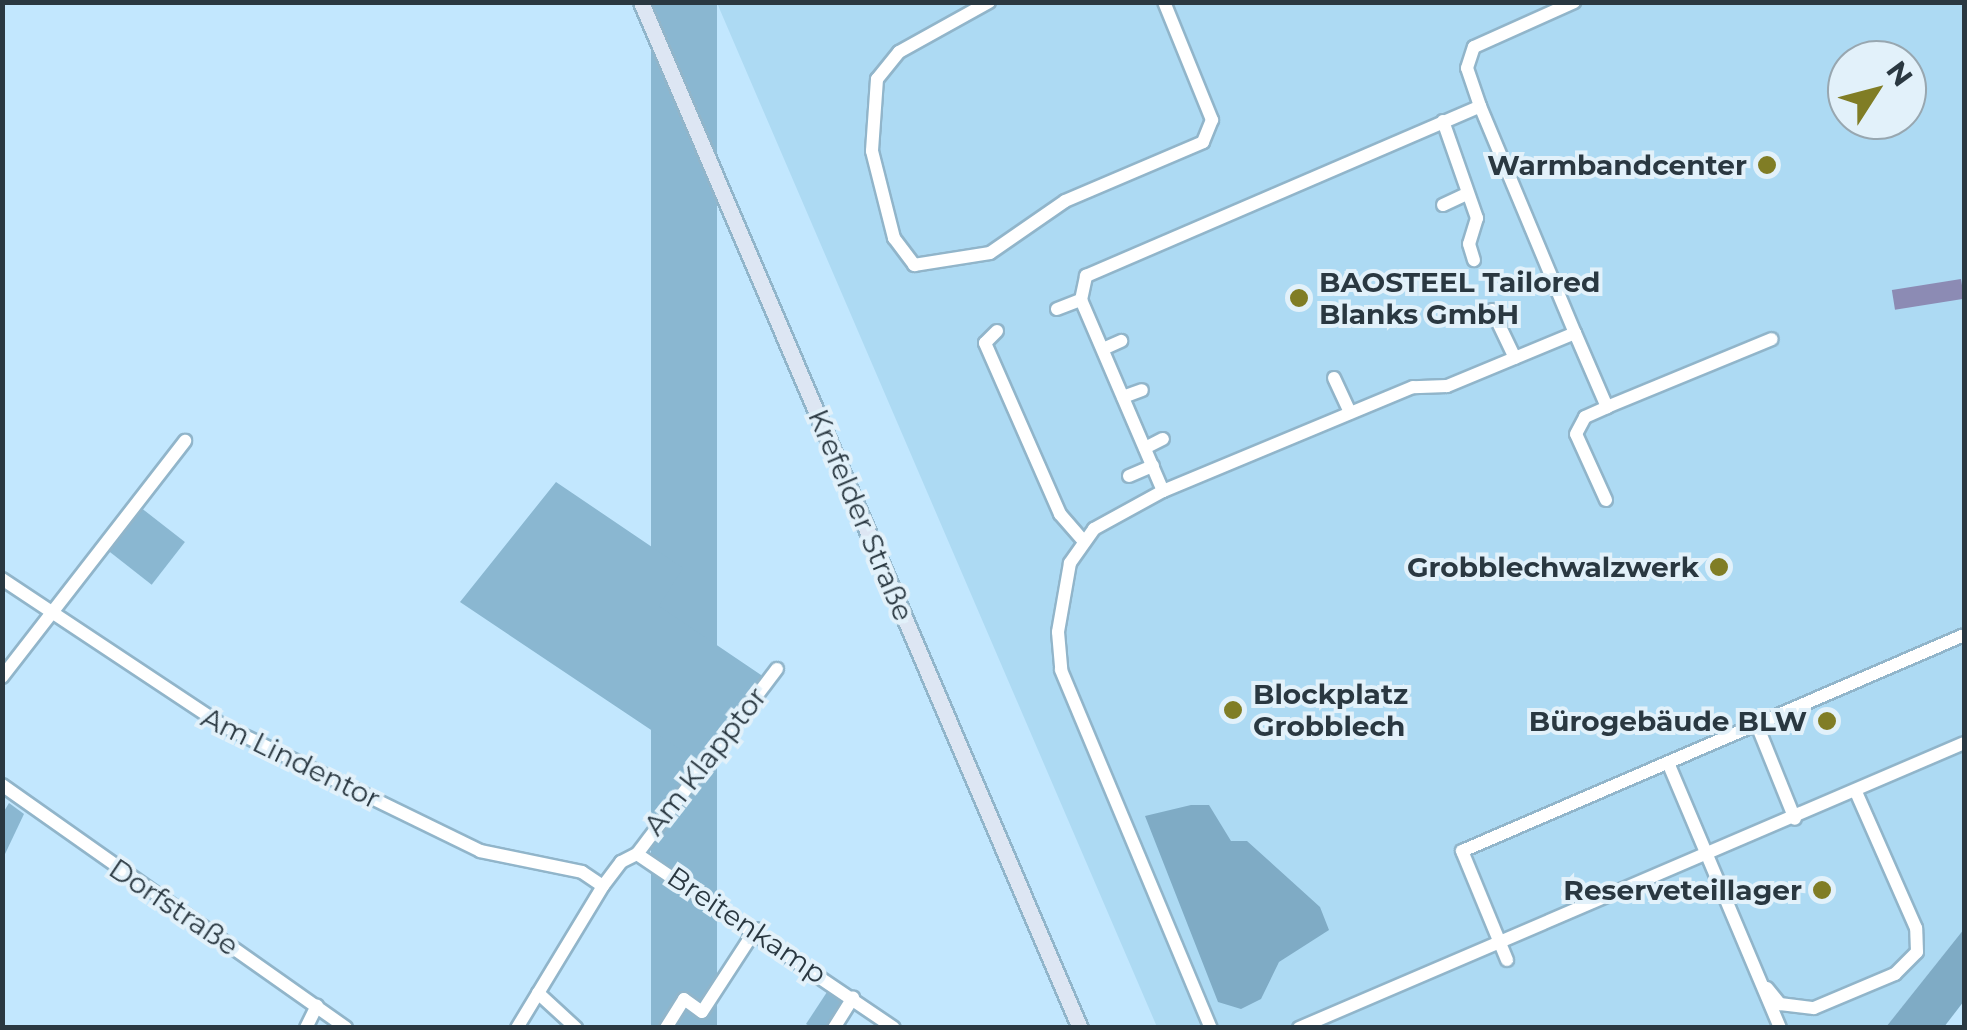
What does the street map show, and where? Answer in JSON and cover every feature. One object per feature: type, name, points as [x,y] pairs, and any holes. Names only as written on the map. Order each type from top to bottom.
[{"type":"main road","name":"Krefelder Straße","points":[[631,2],[1069,1028]]},
{"type":"main road","name":"Krefelder Straße","points":[[642,2],[1080,1028]]},
{"type":"street","points":[[989,2],[898,52],[877,78],[872,151],[894,238],[914,265],[990,253],[1065,202],[1203,142],[1212,120],[1164,2]]},
{"type":"street","points":[[1574,2],[1474,47],[1467,68],[1607,407]]},
{"type":"street","points":[[1163,491],[1081,300],[1086,276],[1480,106]]},
{"type":"street","points":[[1443,121],[1477,218],[1469,244],[1474,260]]},
{"type":"street","points":[[1443,205],[1468,194]]},
{"type":"street","points":[[1058,310],[1081,300]]},
{"type":"street","points":[[1492,310],[1514,358]]},
{"type":"street","points":[[997,331],[985,343],[1060,514],[1083,540]]},
{"type":"street","points":[[1211,1028],[1061,670],[1061,594],[1083,540],[1112,516],[1163,491],[1412,386],[1447,386],[1575,333]]},
{"type":"street","points":[[1606,500],[1576,434],[1584,417],[1772,340]]},
{"type":"street","points":[[1102,349],[1121,341]]},
{"type":"street","points":[[1334,378],[1350,413]]},
{"type":"street","points":[[1123,397],[1142,390]]},
{"type":"street","points":[[1144,448],[1164,439]]},
{"type":"street","points":[[2,678],[185,441]]},
{"type":"street","points":[[1129,476],[1152,466]]},
{"type":"street","points":[[1060,514],[1071,502]]},
{"type":"street","name":"Am Lindentor","points":[[2,579],[222,725],[480,851],[572,868],[604,886]]},
{"type":"street","points":[[1507,960],[1462,851],[1964,635]]},
{"type":"street","name":"Am Klapptor","points":[[637,854],[778,669]]},
{"type":"street","points":[[1756,725],[1795,820]]},
{"type":"street","points":[[1300,1028],[1795,820],[1964,743]]},
{"type":"street","points":[[1668,765],[1780,1028]]},
{"type":"street","name":"Dorfstraße","points":[[2,784],[346,1028]]},
{"type":"street","points":[[1766,988],[1780,1004],[1814,1008],[1894,974],[1917,952],[1916,928],[1856,792]]},
{"type":"street","name":"Breitenkamp","points":[[604,886],[621,862],[637,854],[756,928],[894,1028]]},
{"type":"street","points":[[517,1028],[604,886]]},
{"type":"street","points":[[666,1028],[684,999],[702,1012],[756,928]]},
{"type":"street","points":[[538,994],[576,1028]]},
{"type":"street","points":[[834,1028],[853,998]]},
{"type":"street","points":[[306,1028],[318,1005]]},
{"type":"shaded area","points":[[651,3],[717,3],[717,1028],[651,1028]]},
{"type":"shaded area","points":[[717,3],[1964,3],[1964,929],[1886,1027],[1157,1027]]},
{"type":"shaded area","points":[[1961,279],[1964,299],[1895,310],[1892,290]]},
{"type":"shaded area","points":[[556,482],[683,568],[659,606],[767,679],[699,762],[460,602]]},
{"type":"shaded area","points":[[140,507],[185,542],[152,585],[107,550]]},
{"type":"shaded area","points":[[9,803],[24,814],[5,854],[3,813]]},
{"type":"shaded area","points":[[1191,805],[1209,805],[1231,841],[1247,841],[1320,907],[1329,930],[1279,962],[1261,999],[1241,1009],[1218,1002],[1145,816]]},
{"type":"shaded area","points":[[1964,929],[1964,1001],[1944,1027],[1886,1027]]},
{"type":"shaded area","points":[[829,989],[843,1003],[827,1027],[811,1027],[806,1024]]},
{"type":"place","name":"Warmbandcenter","points":[[1767,165]]},
{"type":"place","name":"BAOSTEEL Tailored Blanks GmbH","points":[[1299,298]]},
{"type":"place","name":"Grobblechwalzwerk","points":[[1719,567]]},
{"type":"place","name":"Blockplatz Grobblech","points":[[1233,710]]},
{"type":"place","name":"Bürogebäude BLW","points":[[1827,721]]},
{"type":"place","name":"Reserveteillager","points":[[1822,890]]}]
